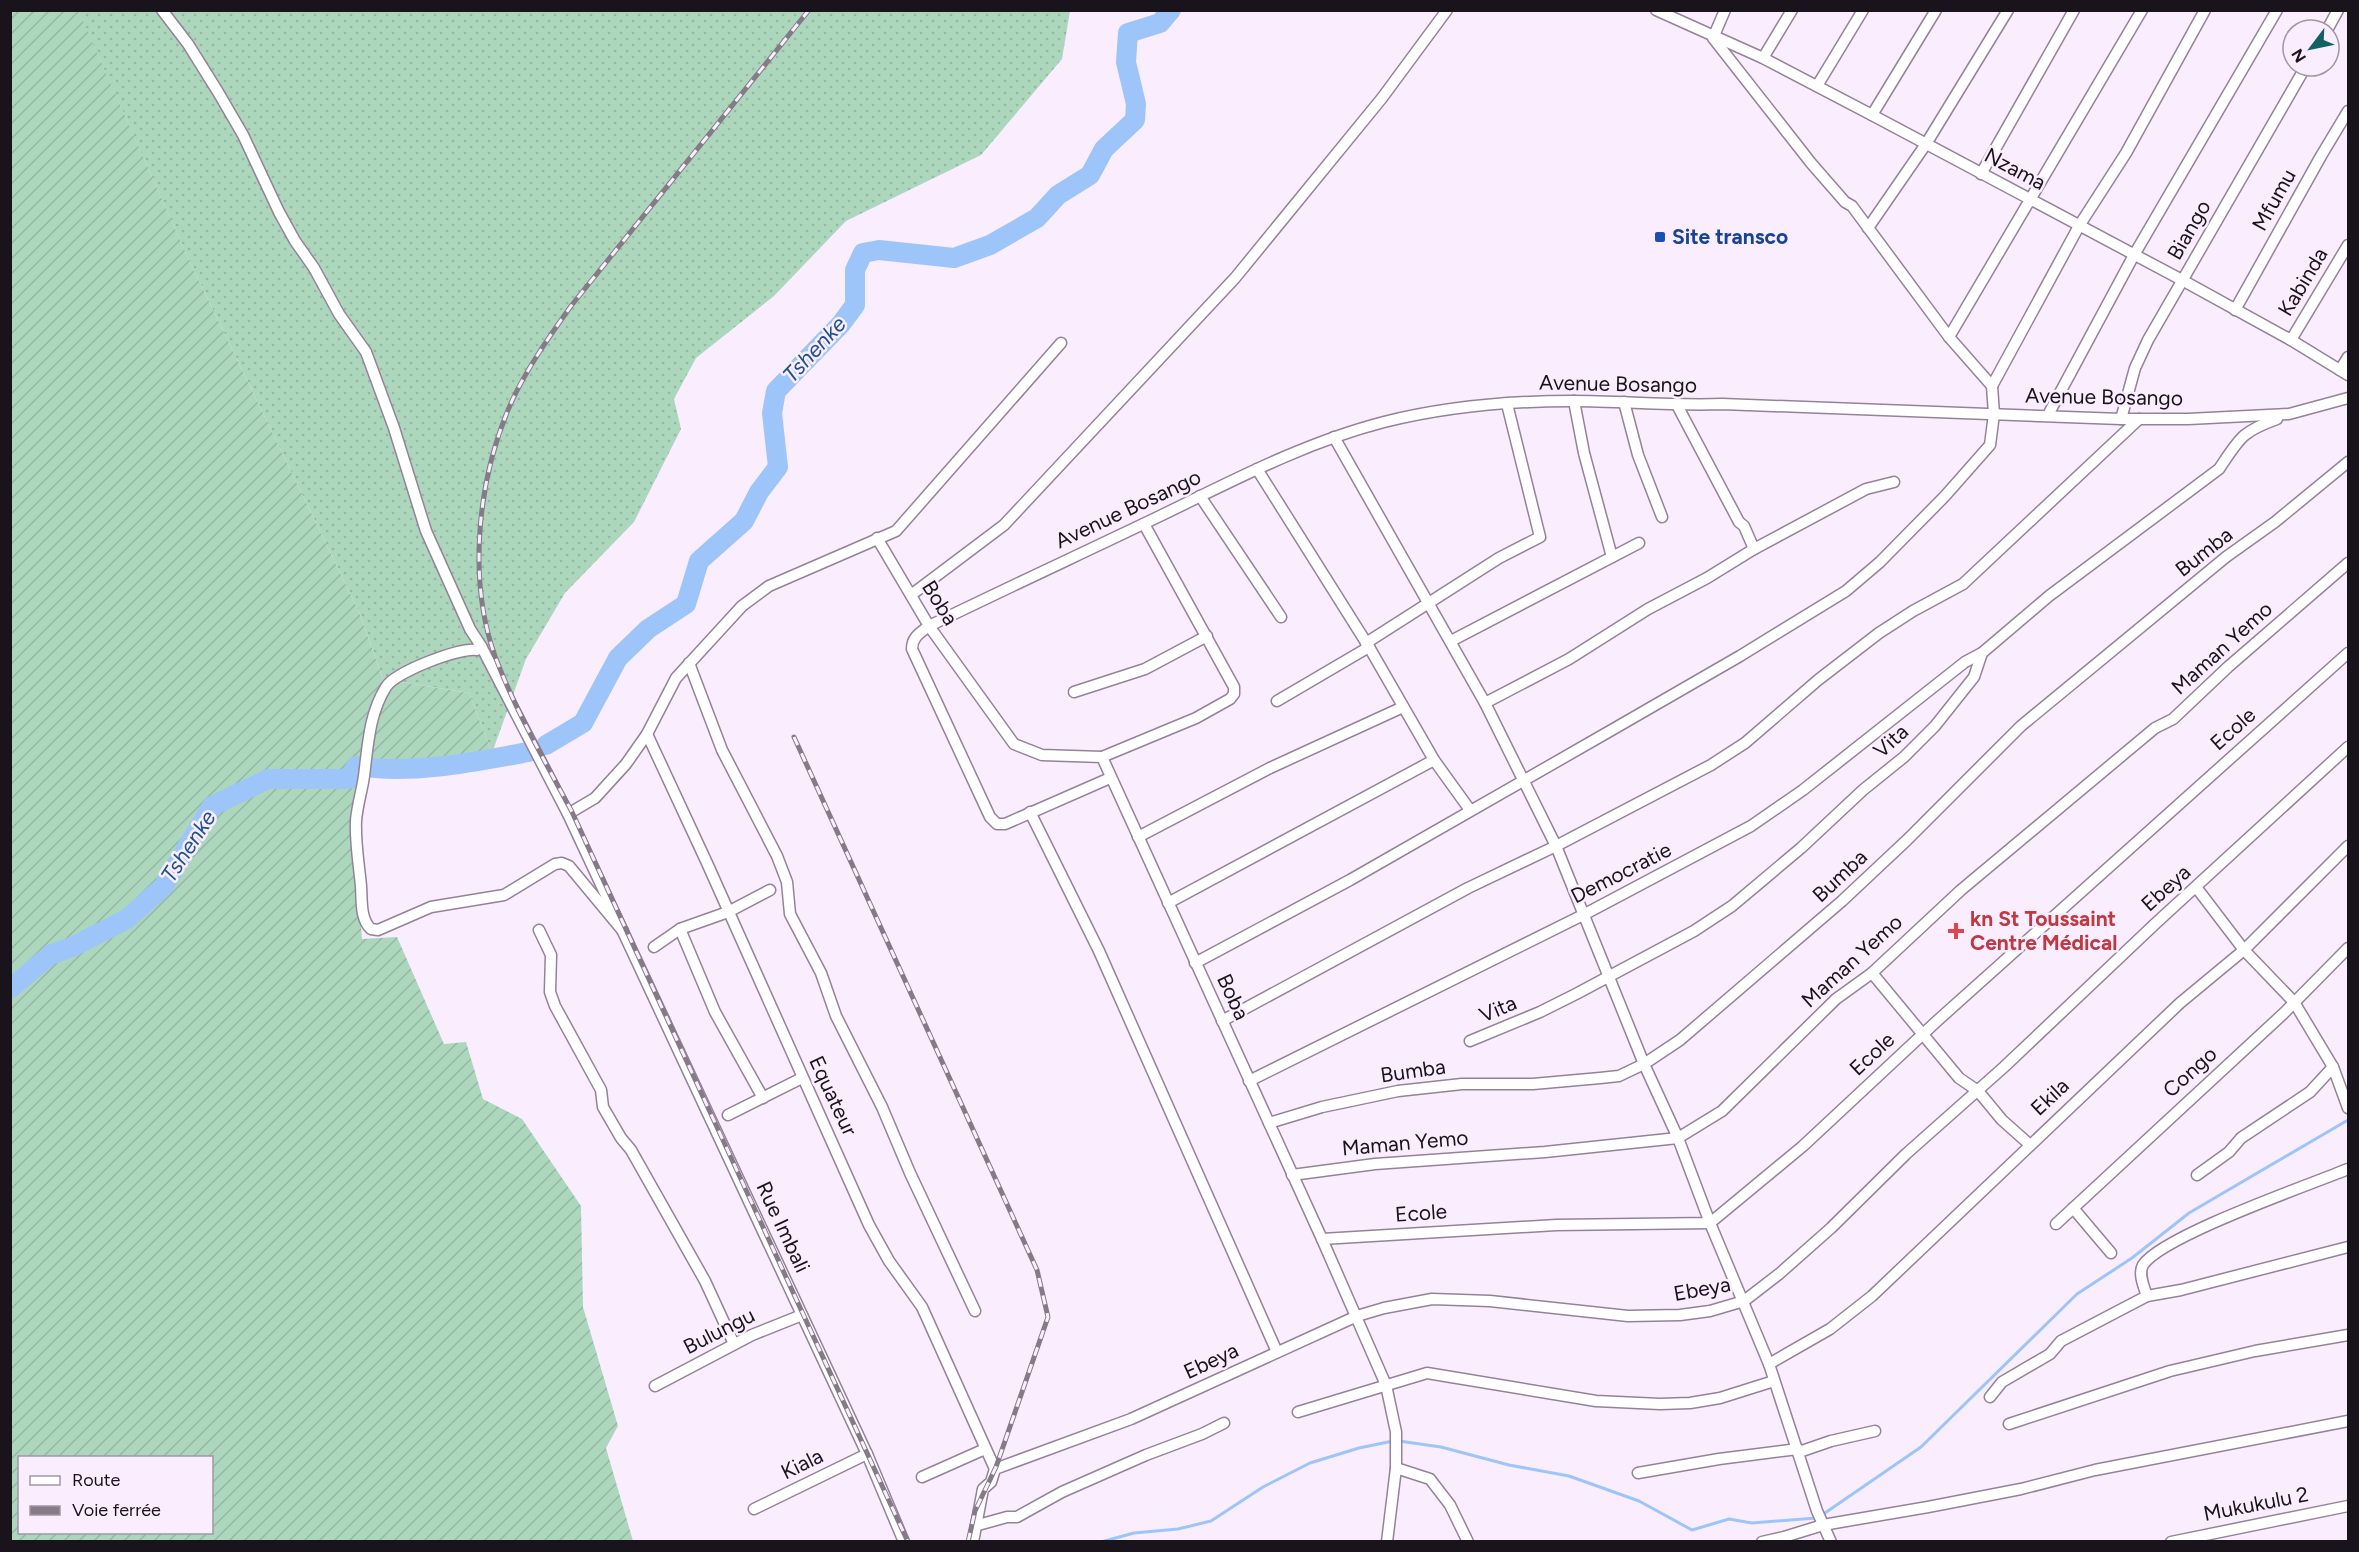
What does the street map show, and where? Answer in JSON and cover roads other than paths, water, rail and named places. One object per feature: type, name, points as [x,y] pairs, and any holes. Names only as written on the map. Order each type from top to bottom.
[{"type":"street","points":[[162,10],[188,44],[218,92],[243,135],[295,242],[314,268],[339,314],[366,352],[394,428],[426,531],[470,629],[568,814],[623,931]]},
{"type":"street","points":[[911,595],[1004,525],[1235,278],[1382,98],[1447,10]]},
{"type":"street","name":"Nzama","points":[[1656,10],[1713,38],[1762,58],[1872,115],[2182,280],[2291,340],[2344,373]]},
{"type":"street","points":[[1725,10],[1713,38],[1811,163],[1845,202],[1852,206],[1949,337],[1992,386]]},
{"type":"street","points":[[1762,58],[1792,10]]},
{"type":"street","points":[[1817,86],[1863,10]]},
{"type":"street","points":[[1872,115],[1936,10]]},
{"type":"street","points":[[1868,228],[1926,144],[2008,10]]},
{"type":"street","points":[[1981,174],[2074,10]]},
{"type":"street","points":[[1949,337],[2142,10]]},
{"type":"street","points":[[1196,963],[1340,885],[1740,656],[1864,578],[1945,496],[1990,445],[1994,414],[1992,386],[2079,226],[2126,153],[2205,10]]},
{"type":"street","points":[[2048,415],[2134,255],[2277,10]]},
{"type":"street","name":"Biango","points":[[2121,419],[2135,368],[2182,280],[2299,78]]},
{"type":"street","name":"Mfumu","points":[[2235,310],[2321,156],[2349,111]]},
{"type":"street","name":"Kabinda","points":[[2291,340],[2349,245]]},
{"type":"street","points":[[568,814],[595,798],[610,782],[646,734],[676,678],[742,606],[769,586],[896,531],[1061,343]]},
{"type":"street","points":[[2344,373],[2349,357]]},
{"type":"street","name":"Avenue Bosango","points":[[929,626],[1257,469],[1334,437],[1384,422],[1470,407],[1574,401],[1677,405],[1722,404],[2121,419],[2243,418],[2289,414],[2349,398]]},
{"type":"street","points":[[1574,401],[1584,453],[1612,557]]},
{"type":"street","points":[[1624,402],[1638,455],[1662,517]]},
{"type":"street","points":[[1277,701],[1499,558],[1540,537],[1508,404]]},
{"type":"street","points":[[1677,405],[1755,549]]},
{"type":"street","name":"Vita","points":[[1470,1041],[1540,1011],[1716,918],[1801,848],[1863,790],[1904,757],[1935,726],[1974,677],[1982,653],[2049,596],[2219,469],[2238,441],[2251,429],[2289,414]]},
{"type":"street","points":[[1222,1021],[1468,888],[1556,846],[1711,765],[1745,743],[1818,680],[1879,633],[1913,611],[1963,584],[2139,419]]},
{"type":"street","points":[[1334,437],[1485,703],[1556,846],[1769,1364],[1817,1511],[1831,1542]]},
{"type":"street","name":"Bumba","points":[[1269,1123],[1322,1107],[1398,1091],[1462,1084],[1533,1084],[1619,1076],[1644,1064],[1680,1040],[1842,901],[1907,840],[2020,726],[2226,557],[2275,522],[2349,462]]},
{"type":"street","points":[[1257,469],[1367,645],[1434,760],[1470,810]]},
{"type":"street","points":[[1485,703],[1569,659],[1648,609],[1866,489],[1894,482]]},
{"type":"street","points":[[1200,496],[1281,617]]},
{"type":"street","points":[[1102,757],[1196,718],[1230,699],[1234,694],[1234,687],[1207,636],[1144,524]]},
{"type":"street","name":"Boba","points":[[877,538],[929,626],[1014,744],[1042,755],[1102,757],[1357,1316],[1386,1386],[1396,1432],[1396,1468],[1387,1542]]},
{"type":"street","points":[[1451,641],[1639,543]]},
{"type":"street","name":"Maman Yemo","points":[[1292,1176],[1375,1164],[1556,1151],[1678,1138],[1722,1111],[1836,999],[1872,973],[1961,890],[2155,728],[2173,719],[2214,680],[2349,563]]},
{"type":"street","points":[[929,626],[917,635],[912,642],[912,649],[990,817],[997,824],[1005,824],[1110,778]]},
{"type":"street","points":[[1074,692],[1145,669],[1207,636]]},
{"type":"street","points":[[481,646],[477,651],[469,649],[456,651],[395,677],[389,682],[372,718],[356,822],[364,920],[371,929],[378,930],[431,907],[504,895],[555,864],[562,863],[569,866],[623,931]]},
{"type":"street","name":"Democratie","points":[[1249,1082],[1585,914],[1751,826],[1803,790],[1965,662],[1982,653]]},
{"type":"street","name":"Ecole","points":[[1322,1239],[1544,1226],[1710,1223],[1803,1146],[1923,1034],[2349,653]]},
{"type":"street","points":[[689,663],[722,750],[777,856],[787,882],[790,914],[821,973],[836,1016],[882,1107],[910,1173],[975,1311]]},
{"type":"street","points":[[1138,837],[1270,768],[1403,707]]},
{"type":"street","name":"Equateur","points":[[646,734],[869,1225],[889,1261],[922,1307],[994,1469]]},
{"type":"street","name":"Ebeya","points":[[994,1469],[1131,1419],[1357,1316],[1384,1308],[1432,1299],[1490,1301],[1628,1316],[1680,1315],[1710,1311],[1744,1301],[1779,1275],[1906,1154],[1978,1091],[2196,886],[2349,747]]},
{"type":"street","points":[[1168,903],[1434,760]]},
{"type":"street","points":[[1030,812],[1099,951],[1277,1352]]},
{"type":"street","name":"Ekila","points":[[1769,1364],[1830,1329],[1865,1302],[2180,1003],[2244,950],[2349,846]]},
{"type":"street","points":[[2196,886],[2244,950],[2294,1002],[2333,1067],[2349,1108]]},
{"type":"street","points":[[654,948],[680,929],[728,912],[770,890]]},
{"type":"street","points":[[680,929],[715,1012],[763,1098]]},
{"type":"street","points":[[539,930],[550,956],[550,992],[559,1016],[601,1090],[603,1107],[621,1138],[631,1150],[705,1281],[734,1344]]},
{"type":"street","name":"Rue Imbali","points":[[623,931],[867,1454],[904,1542]]},
{"type":"street","name":"Congo","points":[[2056,1224],[2349,948]]},
{"type":"street","points":[[1872,973],[1959,1078],[1978,1091],[2002,1120],[2030,1144]]},
{"type":"street","points":[[2197,1176],[2229,1152],[2241,1138],[2310,1092],[2333,1067]]},
{"type":"street","points":[[728,1115],[802,1078]]},
{"type":"street","points":[[2147,1296],[2141,1274],[2142,1266],[2152,1256],[2183,1236],[2349,1169]]},
{"type":"street","points":[[2073,1208],[2111,1253]]},
{"type":"street","points":[[1990,1397],[2002,1382],[2050,1354],[2061,1341],[2147,1296],[2181,1290],[2349,1247]]},
{"type":"street","name":"Bulungu","points":[[655,1386],[752,1335],[802,1315]]},
{"type":"street","points":[[2009,1424],[2100,1392],[2170,1371],[2255,1351],[2349,1335]]},
{"type":"street","points":[[1298,1412],[1426,1373],[1596,1401],[1660,1404],[1690,1403],[1720,1398],[1774,1381]]},
{"type":"street","points":[[1762,1542],[1823,1525],[2021,1489],[2095,1470],[2349,1421]]},
{"type":"street","points":[[978,1525],[1017,1516],[1062,1491],[1224,1423]]},
{"type":"street","points":[[1638,1473],[1719,1459],[1798,1450],[1875,1431]]},
{"type":"street","points":[[922,1477],[985,1449]]},
{"type":"street","name":"Kiala","points":[[754,1509],[867,1454]]},
{"type":"street","points":[[1396,1468],[1430,1479],[1450,1505],[1468,1542]]},
{"type":"street","points":[[973,1542],[983,1490],[990,1482],[994,1469]]},
{"type":"street","name":"Mukukulu 2","points":[[2171,1542],[2349,1506]]},
{"type":"waterway","name":"Tshenke","points":[[546,745],[583,723],[618,658],[648,629],[686,604],[699,561],[744,521],[759,492],[778,467],[772,413],[776,391],[841,324],[855,305],[855,270],[863,253],[879,250],[954,258],[990,245],[1037,218],[1058,195],[1090,175],[1104,149],[1135,120],[1136,104],[1126,62],[1128,33],[1160,23],[1171,10]]},
{"type":"waterway","name":"Tshenke","points":[[10,989],[50,955],[72,947],[127,919],[163,887],[212,806],[268,779],[348,779],[357,766],[421,768],[528,752]]},
{"type":"waterway","points":[[1822,1515],[1921,1447],[2077,1294],[2132,1258],[2189,1213],[2348,1120]]},
{"type":"waterway","points":[[1101,1542],[1134,1533],[1178,1529],[1211,1521],[1263,1487],[1310,1463],[1359,1448],[1393,1441]]},
{"type":"waterway","points":[[1399,1441],[1441,1447],[1509,1465],[1569,1476],[1639,1501],[1692,1530],[1729,1519],[1752,1523],[1816,1518]]},
{"type":"railway","points":[[809,10],[571,306],[524,377],[500,432],[484,495],[480,528],[481,594],[486,626],[495,656],[512,696],[572,812],[908,1542]]},
{"type":"railway","points":[[794,737],[1037,1270],[1048,1317],[996,1467],[975,1511],[968,1542]]},
{"type":"place","name":"Site transco","points":[[1660,237]]},
{"type":"place","name":"kn St Toussaint Centre Médical","points":[[1956,931]]}]
